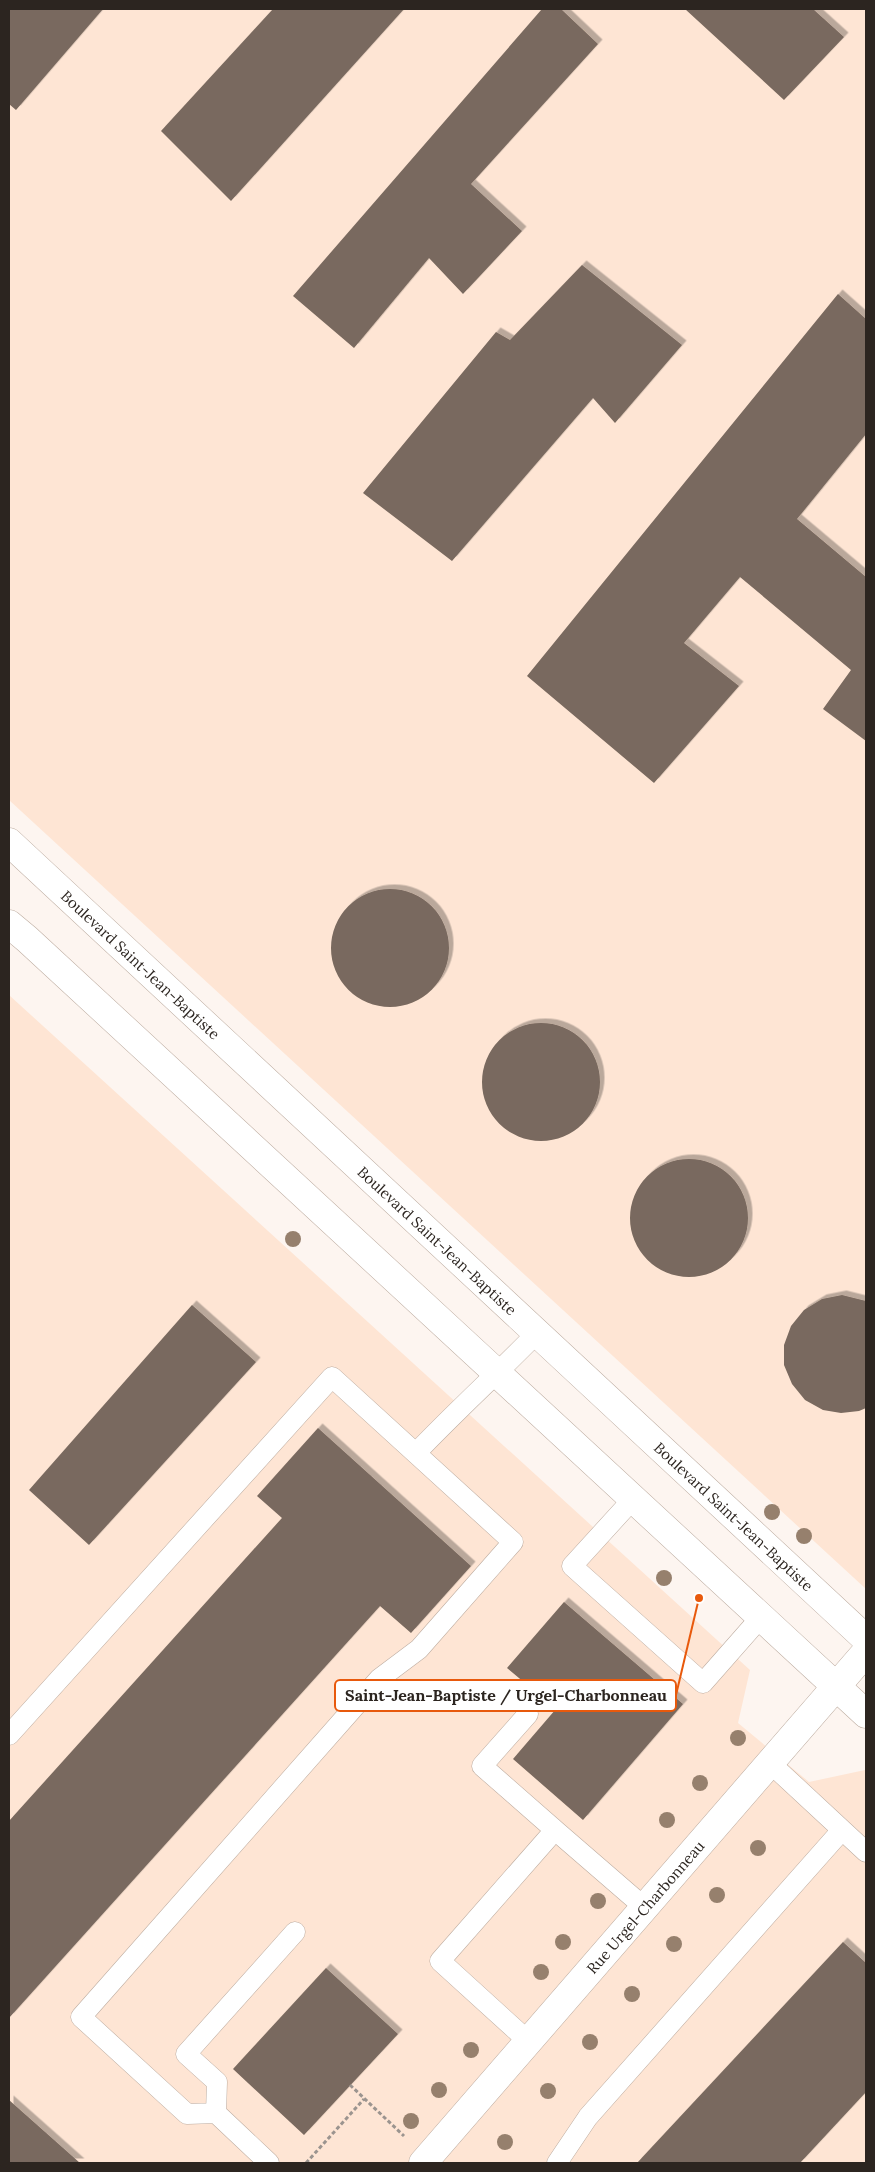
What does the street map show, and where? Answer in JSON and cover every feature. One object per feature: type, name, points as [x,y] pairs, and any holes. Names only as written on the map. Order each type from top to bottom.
[{"type":"main road","name":"Boulevard Saint-Jean-Baptiste","points":[[9,842],[866,1639]]},
{"type":"main road","points":[[9,924],[28,939],[866,1714]]},
{"type":"main road","name":"Rue Urgel-Charbonneau","points":[[424,2163],[866,1652]]},
{"type":"lane","points":[[416,1453],[471,1396],[498,1373],[536,1334]]},
{"type":"lane","points":[[9,1735],[332,1377],[513,1542],[419,1649],[379,1679],[81,2017],[188,2114],[216,2113],[269,2163]]},
{"type":"lane","points":[[633,1499],[572,1566],[703,1683],[761,1617]]},
{"type":"lane","points":[[528,1714],[482,1766],[644,1907]]},
{"type":"lane","points":[[769,1762],[842,1830],[865,1847]]},
{"type":"lane","points":[[528,2041],[440,1961],[555,1830]]},
{"type":"lane","points":[[558,2163],[588,2117],[842,1830]]},
{"type":"lane","points":[[216,2113],[217,2082],[186,2054],[295,1932]]},
{"type":"path","points":[[350,2085],[404,2136]]},
{"type":"path","points":[[306,2163],[364,2098]]},
{"type":"shaded area","points":[[9,9],[866,9],[866,1589],[9,800]]},
{"type":"shaded area","points":[[9,995],[750,1670],[738,1723],[809,1782],[865,1770],[866,2163],[9,2163]]},
{"type":"building","points":[[9,9],[103,9],[16,110],[9,104]]},
{"type":"building","points":[[273,9],[404,9],[231,201],[161,131]]},
{"type":"building","points":[[542,9],[561,9],[598,44],[471,184],[522,231],[463,294],[429,258],[354,348],[293,296]]},
{"type":"building","points":[[685,9],[813,9],[844,37],[784,100]]},
{"type":"building","points":[[582,265],[682,345],[615,423],[593,398],[452,561],[363,493],[496,332],[510,340]]},
{"type":"building","points":[[838,294],[866,319],[866,434],[797,519],[866,577],[866,741],[823,709],[851,670],[740,577],[684,643],[739,686],[654,783],[527,676]]},
{"type":"building","points":[[390,889],[412,894],[423,899],[439,915],[444,926],[449,948],[444,970],[439,981],[423,997],[412,1002],[390,1007],[368,1002],[357,997],[341,981],[336,970],[331,948],[336,926],[341,915],[357,899],[368,894]]},
{"type":"building","points":[[541,1023],[563,1028],[574,1033],[590,1049],[595,1060],[600,1082],[595,1104],[590,1115],[574,1131],[563,1136],[541,1141],[519,1136],[508,1131],[492,1115],[487,1104],[482,1082],[487,1060],[492,1049],[508,1033],[519,1028]]},
{"type":"building","points":[[689,1159],[711,1164],[722,1169],[738,1185],[743,1196],[748,1218],[743,1240],[738,1251],[722,1267],[711,1272],[689,1277],[667,1272],[656,1267],[640,1251],[635,1240],[630,1218],[635,1196],[640,1185],[656,1169],[667,1164]]},
{"type":"building","points":[[842,1295],[866,1301],[866,1408],[859,1411],[841,1413],[823,1410],[805,1400],[792,1384],[784,1365],[784,1345],[791,1326],[804,1310],[822,1299]]},
{"type":"building","points":[[192,1305],[256,1362],[89,1545],[29,1490]]},
{"type":"building","points":[[318,1428],[471,1566],[411,1633],[380,1606],[9,2018],[9,1821],[282,1518],[257,1496]]},
{"type":"building","points":[[564,1602],[683,1704],[583,1820],[513,1759],[556,1709],[507,1668]]},
{"type":"building","points":[[843,1942],[866,1963],[866,2092],[800,2163],[637,2163]]},
{"type":"building","points":[[326,1968],[398,2034],[304,2135],[233,2069]]},
{"type":"building","points":[[9,2100],[80,2163],[9,2163]]},
{"type":"place","name":"Saint-Jean-Baptiste / Urgel-Charbonneau","points":[[699,1598]]}]
